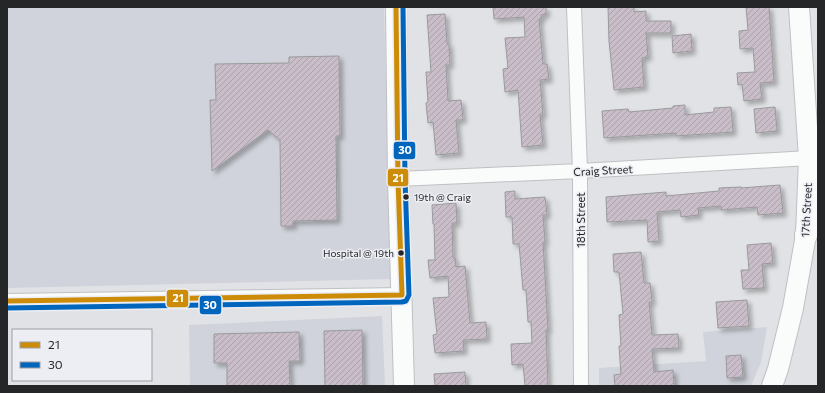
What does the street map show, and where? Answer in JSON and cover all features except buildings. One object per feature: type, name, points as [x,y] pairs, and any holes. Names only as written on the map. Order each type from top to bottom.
[{"type":"highway","points":[[806,235],[818,184]]},
{"type":"main road","points":[[396,7],[398,179],[404,386]]},
{"type":"main road","name":"17th Street","points":[[772,386],[778,369],[793,308],[806,235],[809,158],[799,7]]},
{"type":"street","name":"18th Street","points":[[574,7],[580,171],[581,386]]},
{"type":"street","name":"Craig Street","points":[[398,179],[580,171],[809,158]]},
{"type":"street","points":[[7,301],[402,296]]},
{"type":"shaded area","points":[[7,7],[384,7],[391,279],[7,288]]},
{"type":"shaded area","points":[[382,316],[385,386],[190,386],[189,325]]},
{"type":"shaded area","points":[[767,327],[761,362],[751,386],[599,386],[599,368],[706,361],[703,332]]},
{"type":"transit line","name":"21","points":[[7,301],[402,295],[398,179],[396,7]]},
{"type":"transit line","name":"30","points":[[7,308],[406,301],[409,295],[405,179],[403,7]]},
{"type":"place","name":"19th @ Craig","points":[[406,197]]},
{"type":"place","name":"Hospital @ 19th","points":[[401,253]]}]
